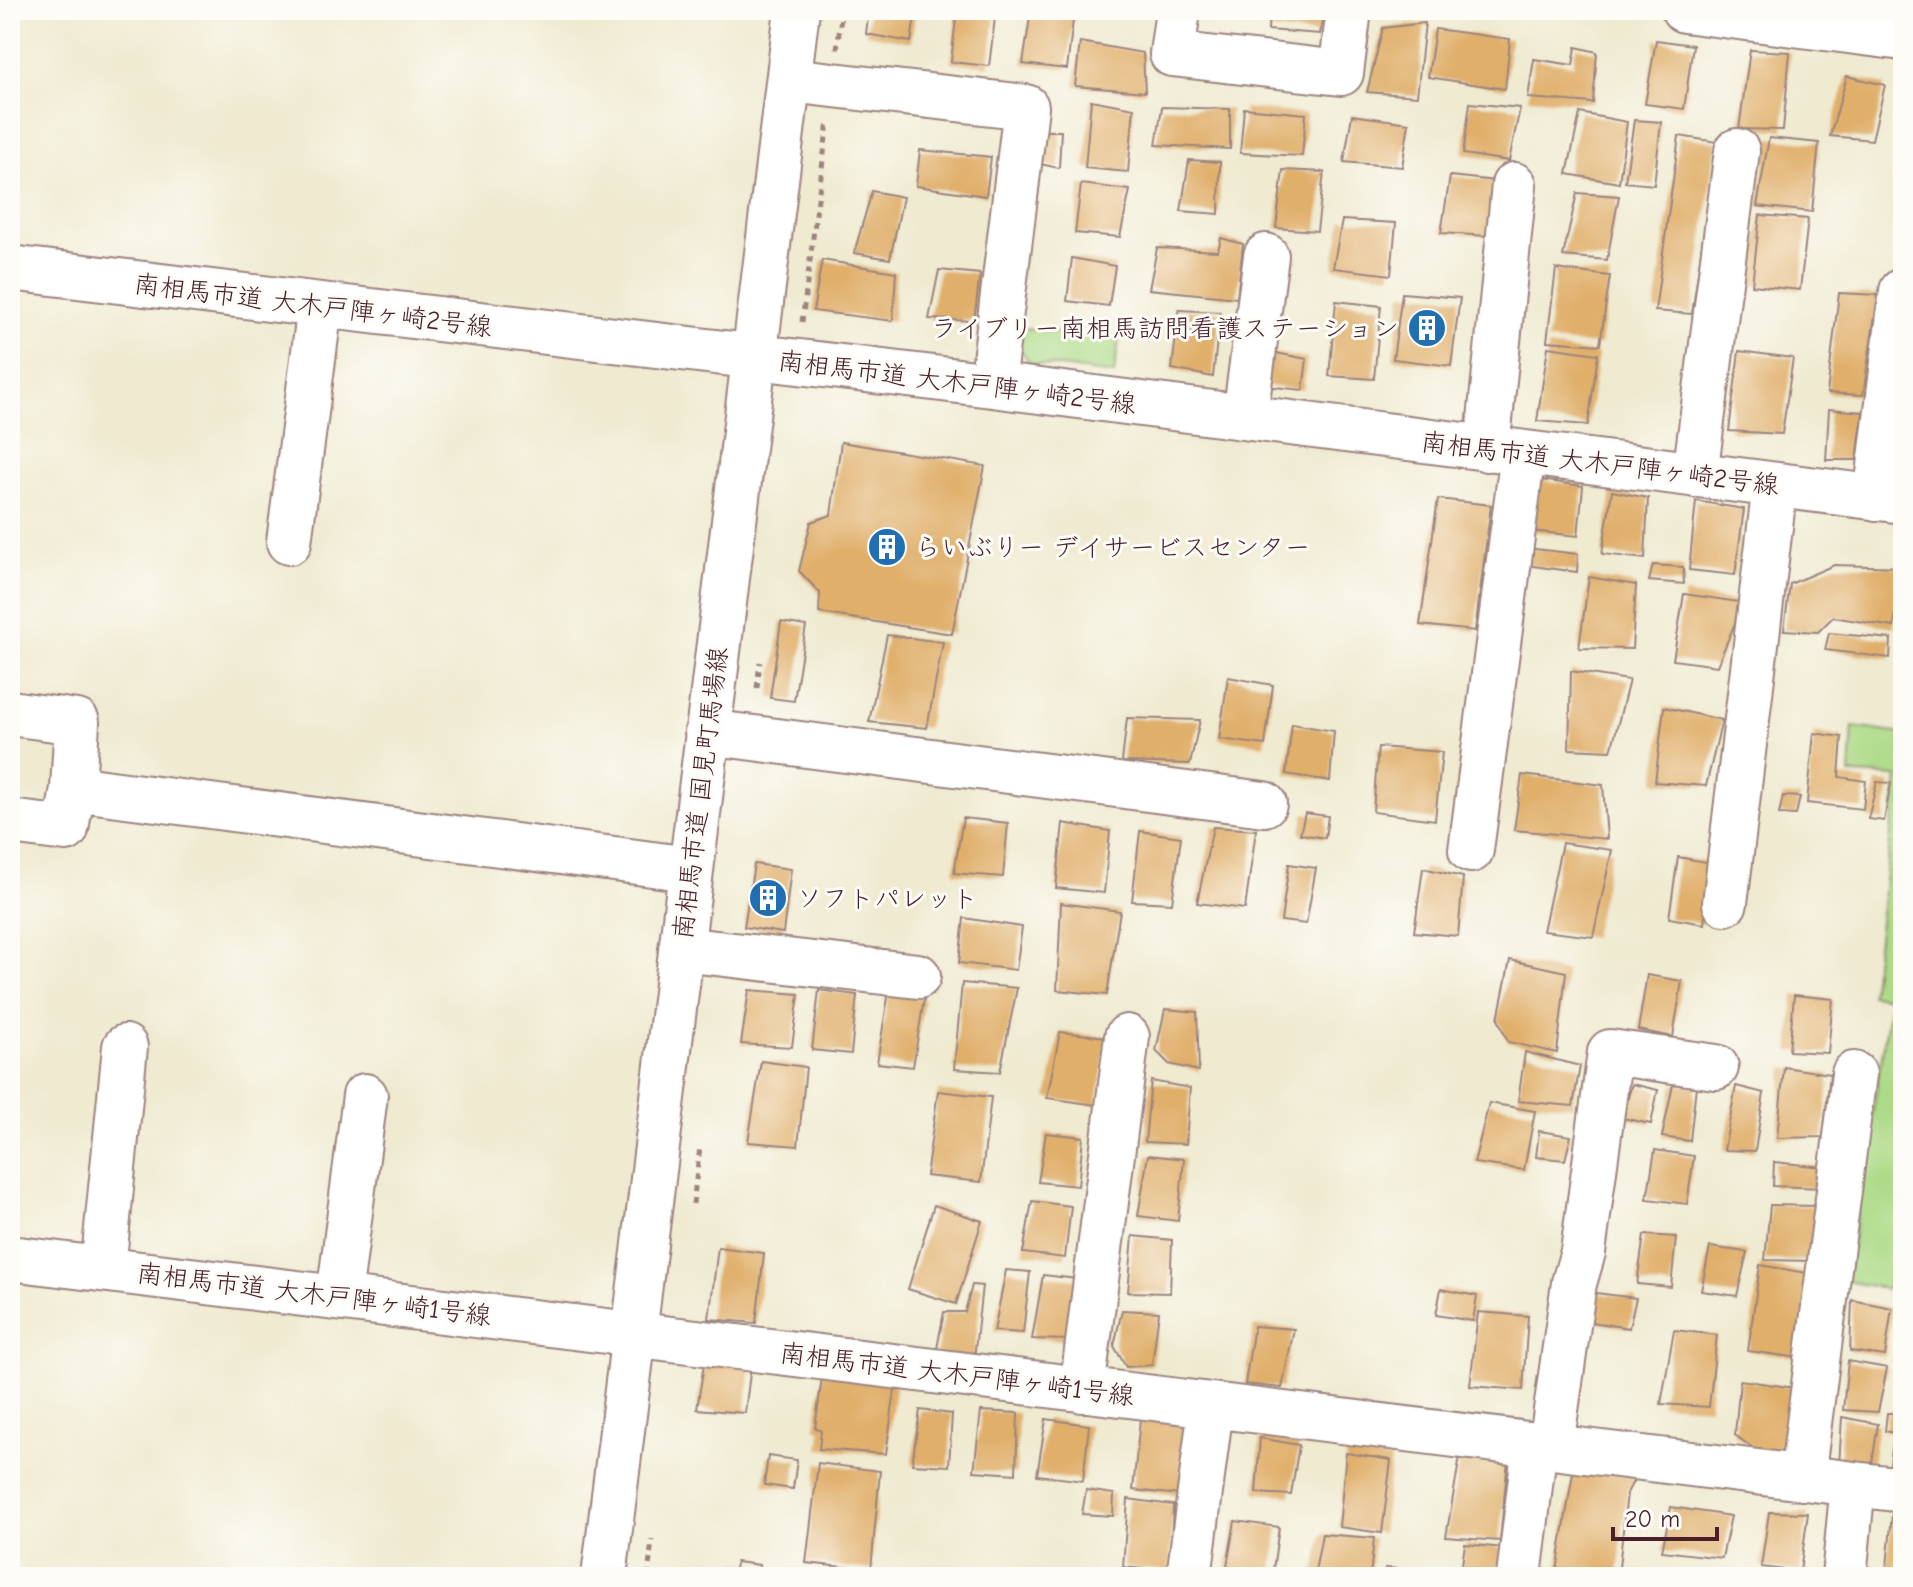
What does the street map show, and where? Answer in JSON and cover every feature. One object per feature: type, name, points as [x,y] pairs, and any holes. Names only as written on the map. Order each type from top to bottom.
[{"type":"street","name":"南相馬市道 国見町馬場線","points":[[604,1577],[797,10]]},
{"type":"street","points":[[1178,10],[1172,54],[1341,73],[1349,10]]},
{"type":"street","points":[[1684,10],[1903,38]]},
{"type":"street","points":[[789,80],[1026,107],[992,385]]},
{"type":"street","points":[[1695,475],[1737,151]]},
{"type":"street","points":[[1471,850],[1505,451],[1514,185]]},
{"type":"street","points":[[1245,417],[1266,256]]},
{"type":"street","name":"南相馬市道 大木戸陣ヶ崎2号線","points":[[10,268],[992,385],[1889,499]]},
{"type":"street","points":[[1889,499],[1902,291]]},
{"type":"street","points":[[289,542],[320,306]]},
{"type":"street","points":[[1725,903],[1775,485]]},
{"type":"street","points":[[10,713],[77,722],[73,788],[66,829],[10,822]]},
{"type":"street","points":[[707,732],[1264,804]]},
{"type":"street","points":[[73,788],[690,869]]},
{"type":"street","points":[[681,949],[918,976]]},
{"type":"street","points":[[1082,1390],[1127,1037]]},
{"type":"street","points":[[103,1269],[125,1047]]},
{"type":"street","points":[[1519,1577],[1574,1283],[1583,1252],[1610,1052],[1716,1067]]},
{"type":"street","points":[[1802,1478],[1854,1074]]},
{"type":"street","points":[[339,1297],[365,1096]]},
{"type":"street","name":"南相馬市道 大木戸陣ヶ崎1号線","points":[[10,1258],[634,1332],[1211,1407],[1903,1490]]},
{"type":"street","points":[[1189,1577],[1211,1407]]},
{"type":"street","points":[[1844,1577],[1853,1484]]},
{"type":"path","points":[[800,330],[842,10]]},
{"type":"green space","points":[[1017,327],[1119,340],[1114,374],[1030,363],[1015,341]]},
{"type":"green space","points":[[1853,727],[1903,734],[1903,999],[1871,995],[1898,776],[1850,774]]},
{"type":"green space","points":[[1890,1004],[1903,1005],[1903,1292],[1846,1281]]},
{"type":"building","points":[[869,10],[916,10],[911,42],[866,34]]},
{"type":"building","points":[[957,10],[996,10],[989,66],[951,62]]},
{"type":"building","points":[[1031,10],[1074,12],[1067,69],[1023,64]]},
{"type":"building","points":[[1269,10],[1324,10],[1320,34],[1268,30]]},
{"type":"building","points":[[1425,23],[1417,96],[1367,92],[1383,28]]},
{"type":"building","points":[[1435,29],[1510,39],[1505,89],[1428,77]]},
{"type":"building","points":[[1656,40],[1693,45],[1684,109],[1645,104]]},
{"type":"building","points":[[1080,42],[1143,53],[1145,92],[1075,86]]},
{"type":"building","points":[[1576,47],[1597,52],[1593,103],[1528,98],[1534,59],[1573,65]]},
{"type":"building","points":[[1750,50],[1790,52],[1783,130],[1739,129]]},
{"type":"building","points":[[1847,76],[1885,85],[1872,140],[1830,136]]},
{"type":"building","points":[[1091,100],[1134,108],[1128,172],[1085,168]]},
{"type":"building","points":[[1470,103],[1520,108],[1509,161],[1463,154]]},
{"type":"building","points":[[1162,107],[1230,109],[1230,149],[1156,145]]},
{"type":"building","points":[[1244,108],[1306,114],[1302,156],[1240,153]]},
{"type":"building","points":[[1580,113],[1627,122],[1619,183],[1567,174]]},
{"type":"building","points":[[1352,115],[1409,123],[1402,167],[1344,162]]},
{"type":"building","points":[[1634,120],[1661,122],[1654,185],[1625,182]]},
{"type":"building","points":[[1042,131],[1061,131],[1059,168],[1040,164]]},
{"type":"building","points":[[1679,136],[1717,142],[1692,314],[1655,311]]},
{"type":"building","points":[[1769,138],[1819,143],[1812,212],[1757,206]]},
{"type":"building","points":[[920,150],[991,157],[986,196],[916,186]]},
{"type":"building","points":[[1189,160],[1220,162],[1219,214],[1181,211]]},
{"type":"building","points":[[1283,170],[1324,172],[1317,231],[1276,228]]},
{"type":"building","points":[[1450,176],[1495,181],[1488,236],[1441,233]]},
{"type":"building","points":[[1081,184],[1130,190],[1120,237],[1075,233]]},
{"type":"building","points":[[872,191],[903,197],[890,259],[854,253]]},
{"type":"building","points":[[1577,193],[1619,196],[1607,260],[1563,256]]},
{"type":"building","points":[[1760,215],[1808,219],[1800,290],[1752,285]]},
{"type":"building","points":[[1342,220],[1396,223],[1391,275],[1333,268]]},
{"type":"building","points":[[1221,238],[1243,244],[1237,298],[1149,289],[1157,248],[1218,251]]},
{"type":"building","points":[[1072,258],[1115,266],[1109,306],[1067,301]]},
{"type":"building","points":[[822,260],[896,272],[893,321],[813,311]]},
{"type":"building","points":[[1556,269],[1610,276],[1600,345],[1547,341]]},
{"type":"building","points":[[939,270],[980,274],[974,321],[929,319]]},
{"type":"building","name":"ライブリー南相馬訪問看護ステーション","points":[[1402,293],[1460,298],[1451,366],[1393,359]]},
{"type":"building","points":[[1839,293],[1878,295],[1863,395],[1827,393]]},
{"type":"building","points":[[1336,301],[1381,306],[1374,379],[1329,376]]},
{"type":"building","points":[[1179,310],[1220,312],[1213,377],[1172,369]]},
{"type":"building","points":[[1548,347],[1598,354],[1588,425],[1537,421]]},
{"type":"building","points":[[1739,351],[1793,358],[1782,434],[1729,431]]},
{"type":"building","points":[[1271,352],[1307,359],[1303,390],[1265,386]]},
{"type":"building","points":[[1829,409],[1863,412],[1857,460],[1826,460]]},
{"type":"building","name":"らいぶりー デイサービスセンター","points":[[841,442],[985,466],[952,634],[819,613],[820,593],[799,571],[811,522],[831,515]]},
{"type":"building","points":[[1540,480],[1583,486],[1578,536],[1530,531]]},
{"type":"building","points":[[1612,491],[1648,498],[1645,559],[1602,554]]},
{"type":"building","points":[[1438,499],[1491,505],[1475,631],[1420,625]]},
{"type":"building","points":[[1696,501],[1744,509],[1735,575],[1689,570]]},
{"type":"building","points":[[1526,548],[1578,554],[1577,572],[1525,565]]},
{"type":"building","points":[[1653,565],[1683,567],[1684,584],[1649,581]]},
{"type":"building","points":[[1834,565],[1902,567],[1894,627],[1833,617],[1818,632],[1784,630],[1790,584]]},
{"type":"building","points":[[1589,577],[1636,585],[1632,649],[1579,648]]},
{"type":"building","points":[[1684,594],[1739,602],[1735,623],[1717,666],[1673,660]]},
{"type":"building","points":[[781,622],[806,626],[794,701],[770,698]]},
{"type":"building","points":[[1829,633],[1891,639],[1890,658],[1825,650]]},
{"type":"building","points":[[887,635],[943,642],[927,728],[869,722]]},
{"type":"building","points":[[1571,671],[1629,680],[1611,751],[1569,749]]},
{"type":"building","points":[[1228,677],[1273,685],[1265,745],[1219,739]]},
{"type":"building","points":[[1664,707],[1722,720],[1706,786],[1655,782]]},
{"type":"building","points":[[1127,718],[1200,720],[1190,764],[1122,762]]},
{"type":"building","points":[[1292,724],[1334,731],[1330,781],[1286,774]]},
{"type":"building","points":[[1814,733],[1842,737],[1839,777],[1866,781],[1863,809],[1807,803]]},
{"type":"building","points":[[1378,747],[1442,752],[1435,820],[1373,812]]},
{"type":"building","points":[[1522,775],[1603,785],[1607,839],[1514,830]]},
{"type":"building","points":[[1877,782],[1891,783],[1884,821],[1868,819]]},
{"type":"building","points":[[1783,796],[1800,797],[1796,815],[1779,814]]},
{"type":"building","points":[[1305,813],[1328,816],[1325,838],[1300,834]]},
{"type":"building","points":[[963,818],[1008,823],[1003,877],[954,873]]},
{"type":"building","points":[[1063,823],[1110,831],[1104,893],[1056,888]]},
{"type":"building","points":[[1213,827],[1256,830],[1245,909],[1197,903]]},
{"type":"building","points":[[1140,831],[1181,837],[1172,903],[1132,901]]},
{"type":"building","points":[[1562,843],[1612,850],[1593,937],[1543,931]]},
{"type":"building","points":[[1678,857],[1712,863],[1704,924],[1669,918]]},
{"type":"building","name":"ソフトパレット","points":[[754,864],[791,869],[783,933],[744,927]]},
{"type":"building","points":[[1289,864],[1316,868],[1306,924],[1281,921]]},
{"type":"building","points":[[1423,868],[1463,877],[1458,936],[1414,932]]},
{"type":"building","points":[[1061,903],[1120,911],[1107,995],[1057,990]]},
{"type":"building","points":[[964,918],[1022,927],[1016,970],[959,963]]},
{"type":"building","points":[[1510,960],[1566,972],[1557,1053],[1508,1042],[1498,1019]]},
{"type":"building","points":[[1647,975],[1682,981],[1673,1037],[1638,1030]]},
{"type":"building","points":[[962,983],[1017,988],[1000,1072],[954,1069]]},
{"type":"building","points":[[749,990],[799,994],[792,1047],[741,1044]]},
{"type":"building","points":[[819,990],[857,995],[851,1054],[812,1050]]},
{"type":"building","points":[[889,991],[924,999],[913,1067],[877,1063]]},
{"type":"building","points":[[1794,995],[1833,999],[1828,1053],[1789,1051]]},
{"type":"building","points":[[1165,1009],[1197,1012],[1199,1071],[1169,1064],[1156,1051]]},
{"type":"building","points":[[1060,1032],[1107,1037],[1097,1105],[1047,1098]]},
{"type":"building","points":[[1525,1052],[1580,1066],[1573,1106],[1518,1101]]},
{"type":"building","points":[[761,1061],[806,1067],[798,1146],[748,1142]]},
{"type":"building","points":[[1784,1067],[1830,1074],[1823,1137],[1777,1138]]},
{"type":"building","points":[[1151,1081],[1190,1088],[1186,1144],[1145,1142]]},
{"type":"building","points":[[1632,1084],[1658,1090],[1651,1124],[1622,1118]]},
{"type":"building","points":[[1673,1084],[1696,1086],[1690,1141],[1662,1137]]},
{"type":"building","points":[[1736,1086],[1764,1093],[1755,1151],[1724,1150]]},
{"type":"building","points":[[938,1091],[991,1097],[981,1182],[926,1176]]},
{"type":"building","points":[[1489,1103],[1535,1111],[1524,1170],[1474,1163]]},
{"type":"building","points":[[1539,1131],[1571,1136],[1565,1160],[1536,1157]]},
{"type":"building","points":[[1046,1133],[1083,1137],[1078,1186],[1038,1182]]},
{"type":"building","points":[[1655,1150],[1694,1156],[1687,1204],[1647,1199]]},
{"type":"building","points":[[1148,1155],[1184,1159],[1178,1221],[1138,1216]]},
{"type":"building","points":[[1774,1162],[1823,1167],[1823,1188],[1773,1186]]},
{"type":"building","points":[[1032,1201],[1071,1206],[1065,1258],[1023,1253]]},
{"type":"building","points":[[934,1205],[982,1221],[956,1304],[908,1289]]},
{"type":"building","points":[[1770,1205],[1816,1206],[1812,1261],[1765,1260]]},
{"type":"building","points":[[1644,1235],[1676,1237],[1671,1287],[1637,1284]]},
{"type":"building","points":[[1133,1236],[1172,1240],[1170,1293],[1128,1292]]},
{"type":"building","points":[[718,1247],[764,1253],[756,1323],[709,1319]]},
{"type":"building","points":[[1710,1247],[1747,1252],[1737,1296],[1701,1291]]},
{"type":"building","points":[[1760,1265],[1812,1274],[1799,1358],[1748,1351]]},
{"type":"building","points":[[1006,1270],[1030,1272],[1023,1333],[994,1331]]},
{"type":"building","points":[[1043,1275],[1077,1279],[1071,1340],[1032,1339]]},
{"type":"building","points":[[972,1285],[982,1286],[974,1359],[936,1354],[944,1312],[965,1312]]},
{"type":"building","points":[[1441,1289],[1477,1296],[1473,1321],[1436,1315]]},
{"type":"building","points":[[1588,1292],[1636,1298],[1629,1328],[1585,1321]]},
{"type":"building","points":[[1852,1300],[1892,1308],[1885,1356],[1850,1351]]},
{"type":"building","points":[[1122,1310],[1159,1312],[1152,1365],[1126,1367],[1114,1346]]},
{"type":"building","points":[[1478,1312],[1528,1316],[1523,1390],[1470,1386]]},
{"type":"building","points":[[1254,1326],[1294,1329],[1282,1388],[1245,1384]]},
{"type":"building","points":[[1674,1330],[1717,1335],[1709,1407],[1661,1404]]},
{"type":"building","points":[[705,1358],[751,1365],[745,1413],[697,1409]]},
{"type":"building","points":[[1848,1361],[1887,1368],[1878,1412],[1843,1410]]},
{"type":"building","points":[[823,1371],[896,1382],[886,1454],[819,1449],[821,1431],[815,1428]]},
{"type":"building","points":[[1740,1380],[1796,1388],[1786,1457],[1761,1454],[1735,1435]]},
{"type":"building","points":[[920,1410],[952,1414],[949,1466],[912,1464]]},
{"type":"building","points":[[981,1411],[1018,1413],[1016,1474],[974,1471]]},
{"type":"building","points":[[1887,1413],[1900,1413],[1898,1425],[1903,1425],[1903,1474],[1889,1472],[1894,1433],[1885,1431]]},
{"type":"building","points":[[1842,1417],[1878,1424],[1871,1471],[1839,1466]]},
{"type":"building","points":[[1046,1419],[1089,1425],[1083,1481],[1037,1475]]},
{"type":"building","points":[[1140,1419],[1190,1424],[1180,1495],[1133,1490]]},
{"type":"building","points":[[1260,1438],[1299,1445],[1291,1495],[1256,1493]]},
{"type":"building","points":[[1346,1453],[1391,1460],[1382,1533],[1339,1527]]},
{"type":"building","points":[[768,1456],[797,1460],[793,1489],[764,1485]]},
{"type":"building","points":[[1460,1456],[1508,1459],[1500,1541],[1446,1537]]},
{"type":"building","points":[[818,1463],[880,1471],[871,1570],[806,1563]]},
{"type":"building","points":[[1573,1472],[1637,1474],[1627,1493],[1618,1577],[1556,1577]]},
{"type":"building","points":[[1086,1490],[1114,1494],[1113,1516],[1082,1514]]},
{"type":"building","points":[[1128,1499],[1173,1505],[1170,1572],[1123,1567]]},
{"type":"building","points":[[1893,1504],[1903,1505],[1903,1577],[1886,1577]]},
{"type":"building","points":[[1671,1507],[1731,1516],[1722,1558],[1662,1551]]},
{"type":"building","points":[[1769,1512],[1808,1513],[1800,1572],[1761,1567]]},
{"type":"building","points":[[1235,1521],[1279,1527],[1272,1577],[1225,1577]]},
{"type":"building","points":[[1322,1534],[1374,1538],[1370,1577],[1314,1577]]},
{"type":"building","points":[[1465,1544],[1503,1548],[1500,1575],[1461,1571]]},
{"type":"building","points":[[736,1562],[759,1565],[760,1571],[788,1577],[734,1577]]},
{"type":"building","points":[[1385,1568],[1413,1570],[1412,1577],[1384,1577]]},
{"type":"place","name":"ライブリー南相馬訪問看護ステーション","points":[[1427,328]]},
{"type":"place","name":"らいぶりー デイサービスセンター","points":[[887,547]]},
{"type":"place","name":"ソフトパレット","points":[[768,898]]}]
